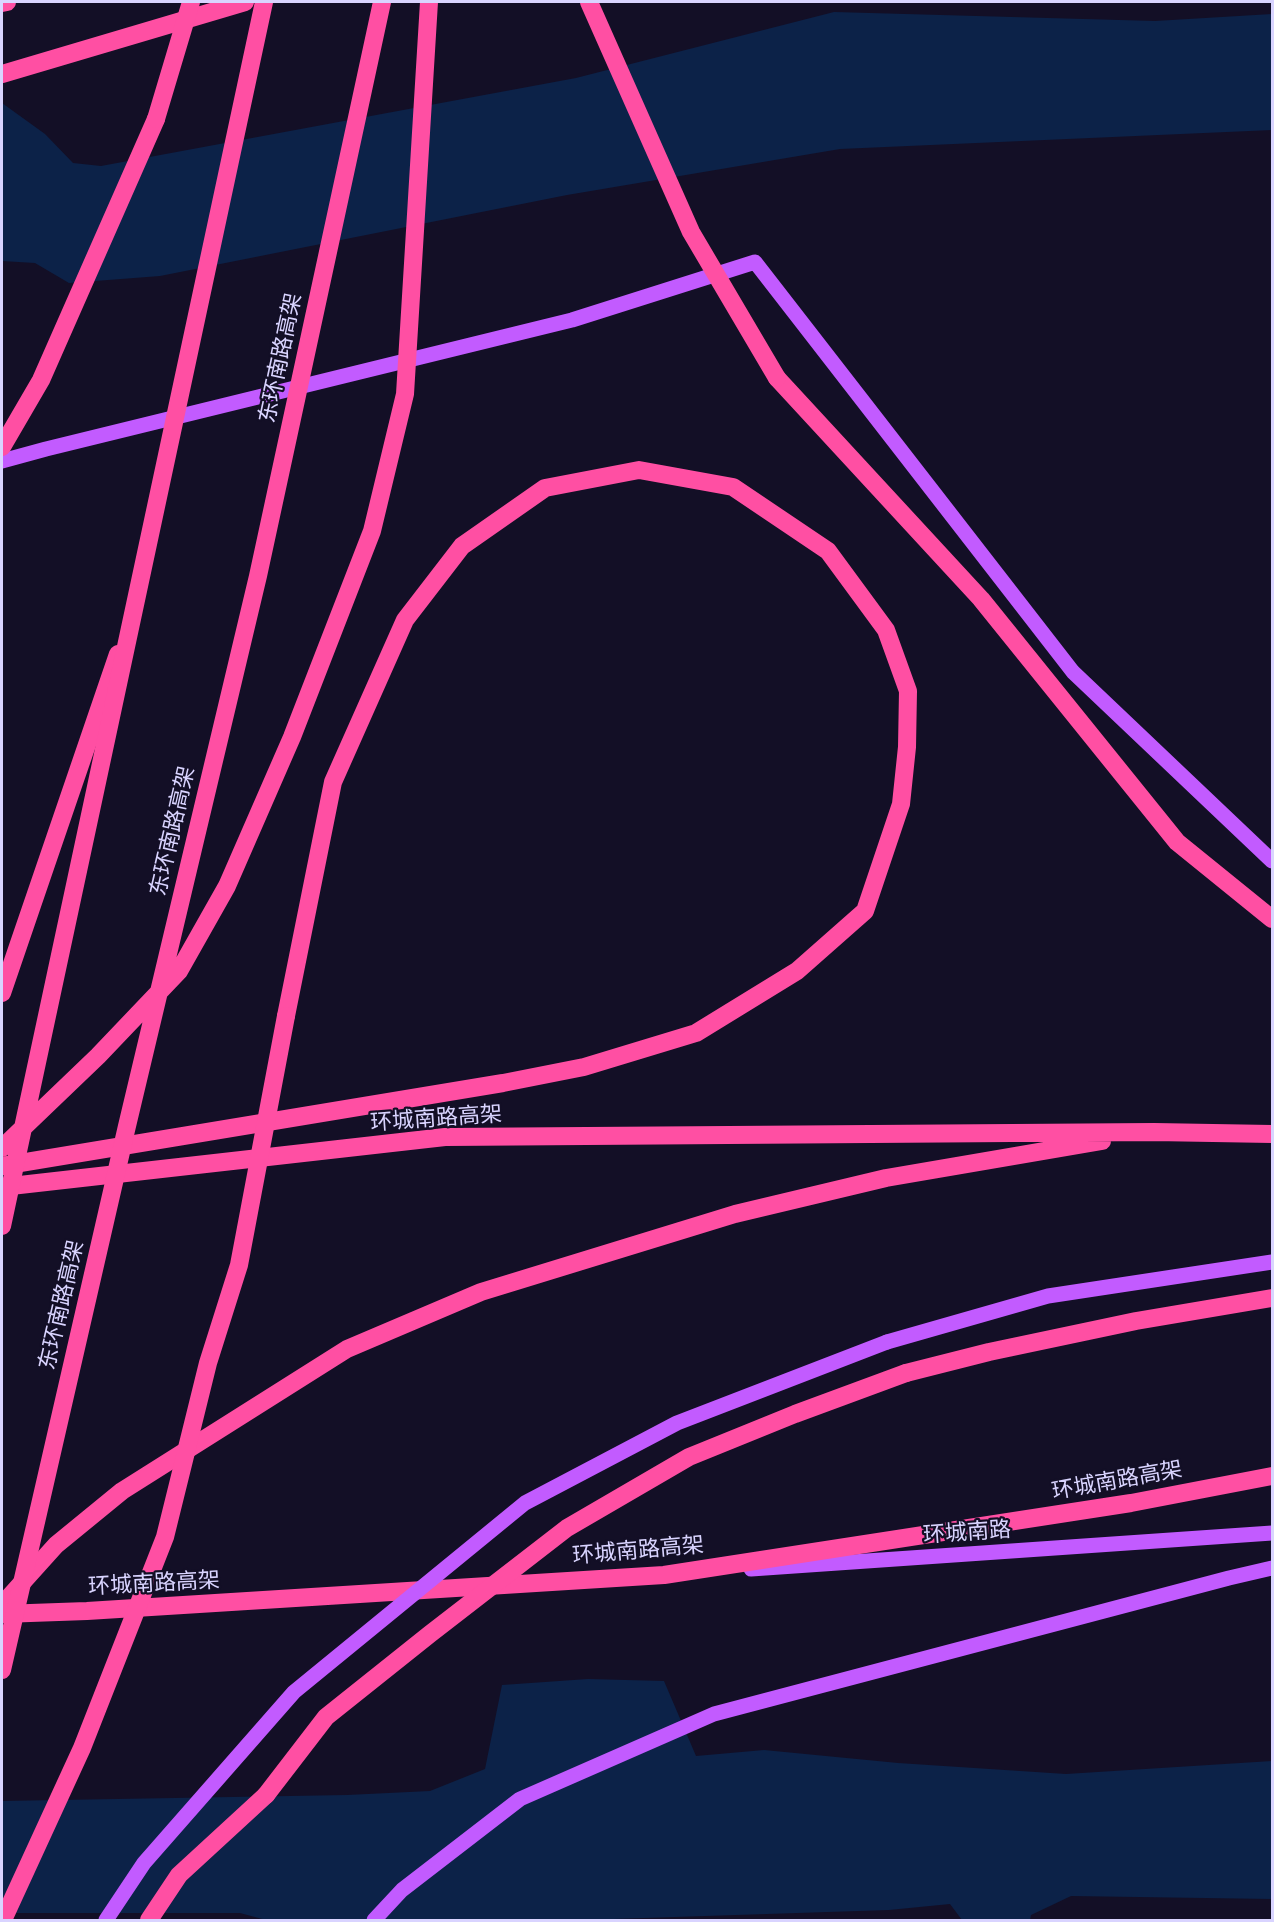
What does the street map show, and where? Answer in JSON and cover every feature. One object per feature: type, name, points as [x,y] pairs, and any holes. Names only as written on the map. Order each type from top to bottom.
[{"type":"highway","points":[[2,3],[7,2]]},
{"type":"highway","points":[[2,447],[41,380],[156,119],[191,2]]},
{"type":"highway","points":[[2,74],[245,2]]},
{"type":"highway","points":[[2,1226],[264,2]]},
{"type":"highway","name":"东环南路高架","points":[[2,1671],[127,1126],[258,576],[382,2]]},
{"type":"highway","points":[[2,1148],[98,1056],[179,971],[231,875],[292,737],[372,531],[405,394],[429,2]]},
{"type":"highway","points":[[589,2],[691,232],[777,378],[981,599],[1177,842],[1272,919]]},
{"type":"highway","points":[[2,1166],[503,1083],[584,1067],[696,1033],[797,971],[865,911],[901,804],[907,747],[908,691],[886,630],[828,551],[733,487],[639,470],[545,488],[462,546],[405,620],[333,782],[286,1016],[239,1265],[208,1363],[165,1537],[82,1748],[3,1920]]},
{"type":"highway","points":[[2,993],[135,606]]},
{"type":"highway","points":[[2,1605],[56,1545],[122,1491],[347,1349],[481,1292],[735,1214],[886,1178],[1154,1132]]},
{"type":"highway","name":"环城南路高架","points":[[2,1187],[445,1137],[1154,1132],[1272,1134]]},
{"type":"highway","points":[[149,1920],[179,1875],[266,1795],[326,1717],[567,1528],[689,1457],[795,1413],[906,1373],[989,1352],[1136,1321],[1272,1298]]},
{"type":"highway","name":"环城南路高架","points":[[2,1614],[87,1611],[664,1575],[1131,1503],[1272,1476]]},
{"type":"main road","points":[[2,461],[572,320],[755,262],[1073,672],[1272,861]]},
{"type":"main road","points":[[106,1920],[144,1863],[294,1692],[525,1503],[677,1423],[887,1342],[1048,1296],[1272,1262]]},
{"type":"main road","name":"环城南路","points":[[664,1575],[1272,1533]]},
{"type":"main road","points":[[374,1920],[402,1890],[520,1799],[714,1714],[1272,1568]]},
{"type":"water","points":[[834,12],[1155,21],[1272,14],[1272,130],[840,149],[567,195],[160,276],[69,283],[35,263],[2,261],[2,103],[45,134],[73,163],[101,166],[576,78]]},
{"type":"water","points":[[588,1679],[664,1681],[696,1756],[764,1750],[898,1763],[1066,1774],[1272,1761],[1272,1899],[1071,1896],[1031,1915],[1030,1920],[962,1920],[950,1904],[889,1910],[583,1920],[266,1920],[240,1913],[2,1913],[2,1801],[347,1795],[430,1791],[485,1769],[502,1685]]}]
